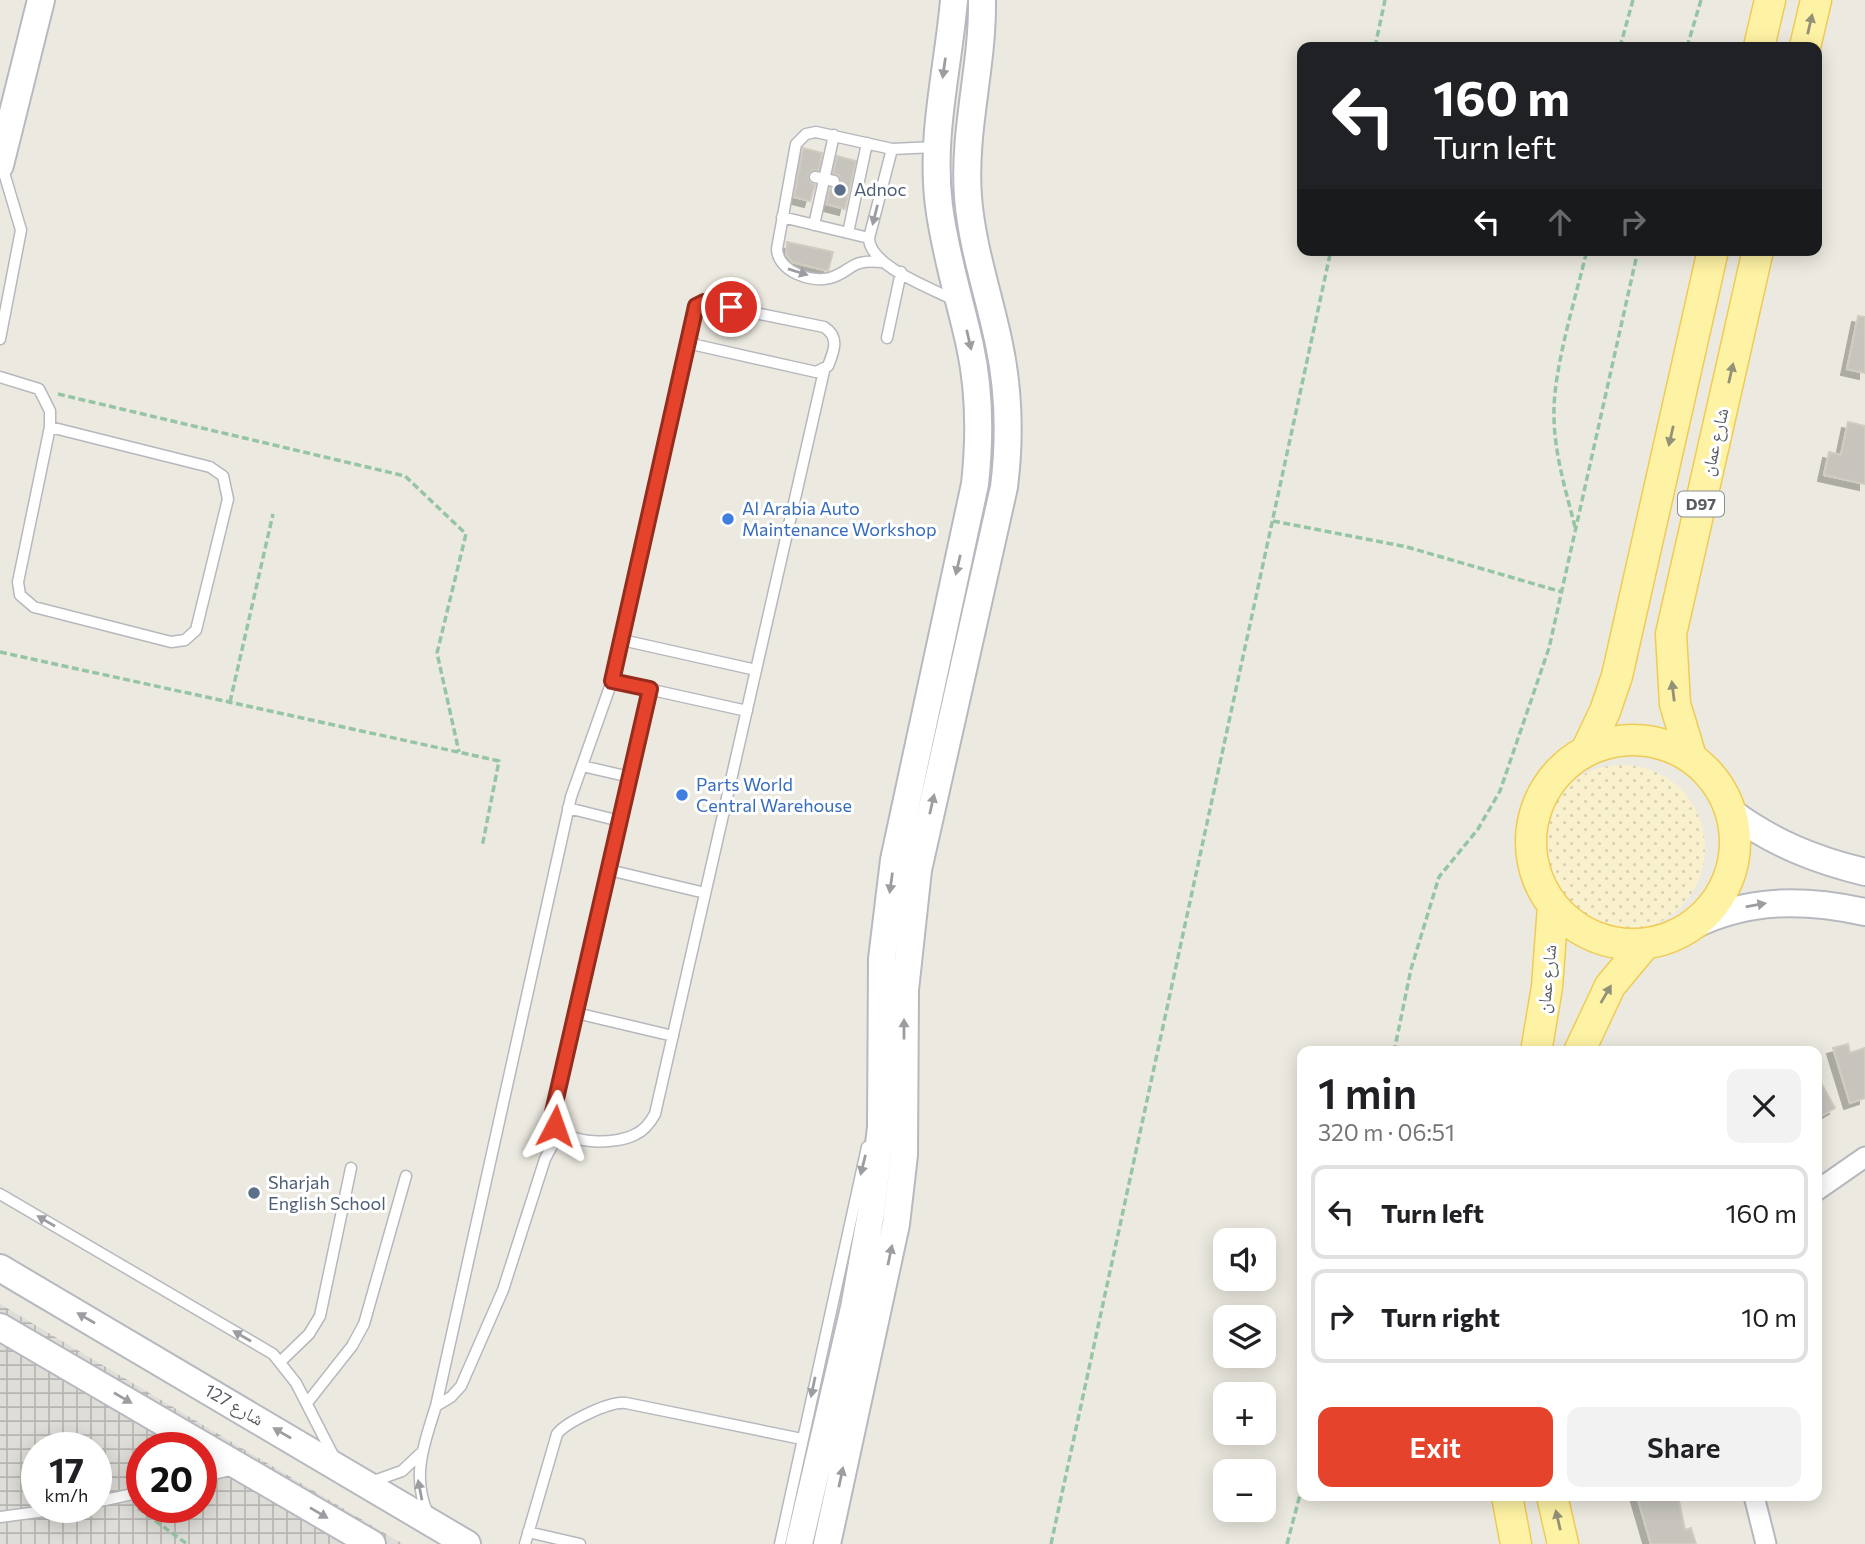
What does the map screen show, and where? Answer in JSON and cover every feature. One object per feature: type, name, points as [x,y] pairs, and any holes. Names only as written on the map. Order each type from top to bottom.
[{"type":"main road","points":[[1760,42],[1770,0]]},
{"type":"main road","points":[[1806,42],[1815,0]]},
{"type":"main road","name":"D97","points":[[1586,751],[1605,711],[1617,676],[1712,256]]},
{"type":"main road","name":"شارع عمان","points":[[1691,757],[1675,704],[1671,635],[1758,256]]},
{"type":"main road","points":[[1650,740],[1691,757],[1722,791],[1731,812],[1735,838],[1733,863],[1725,888],[1711,909],[1692,926],[1669,938],[1644,944],[1619,944],[1594,937],[1572,924],[1553,906],[1540,884],[1532,859],[1534,821],[1548,785],[1564,765],[1606,742],[1650,740]]},
{"type":"main road","name":"شارع عمان","points":[[1537,1046],[1548,986],[1553,906]]},
{"type":"main road","points":[[1582,1046],[1610,986],[1644,944]]},
{"type":"main road","points":[[1508,1501],[1516,1544]]},
{"type":"main road","points":[[1553,1501],[1563,1544]]},
{"type":"street","points":[[0,164],[41,0]]},
{"type":"street","points":[[799,1544],[864,1256],[877,1170],[881,1099],[882,959],[894,860],[970,515],[978,453],[975,372],[940,216],[936,147],[954,0]]},
{"type":"street","points":[[827,1544],[898,1212],[905,1113],[905,990],[918,870],[1008,459],[1004,371],[977,255],[967,180],[968,137],[980,47],[982,0]]},
{"type":"street","points":[[1731,812],[1756,831],[1802,854],[1865,872]]},
{"type":"street","points":[[1692,926],[1731,910],[1777,902],[1823,903],[1865,912]]},
{"type":"street","points":[[1822,1187],[1865,1157]]},
{"type":"street","name":"شارع 127","points":[[0,1268],[467,1544]]},
{"type":"street","points":[[0,1327],[243,1467],[363,1541]]},
{"type":"street","points":[[1755,1501],[1766,1544]]},
{"type":"lane","points":[[882,262],[855,263],[824,278],[792,272],[782,265],[777,255],[796,144],[802,136],[816,132],[891,149],[936,147]]},
{"type":"lane","points":[[814,225],[834,135]]},
{"type":"lane","points":[[848,233],[855,185],[867,143]]},
{"type":"lane","points":[[891,149],[869,237],[870,249],[882,262],[960,303]]},
{"type":"lane","points":[[0,164],[21,230],[0,339]]},
{"type":"lane","points":[[782,217],[869,237]]},
{"type":"lane","points":[[887,338],[901,272]]},
{"type":"lane","points":[[433,1524],[418,1485],[421,1453],[436,1406],[568,808],[612,681],[696,306],[704,302],[824,327],[832,333],[835,342],[830,363],[824,371],[655,1114],[643,1130],[615,1139],[571,1138],[560,1131],[553,1112],[650,689]]},
{"type":"lane","points":[[688,336],[699,346],[816,372],[824,371]]},
{"type":"lane","points":[[0,377],[39,389],[48,403],[50,427],[18,582],[20,595],[34,607],[171,642],[185,640],[195,630],[228,499],[223,476],[210,467],[50,427]]},
{"type":"lane","points":[[622,640],[756,670]]},
{"type":"lane","points":[[612,681],[747,711]]},
{"type":"lane","points":[[582,765],[629,777]]},
{"type":"lane","points":[[568,808],[620,821]]},
{"type":"lane","points":[[608,870],[705,893]]},
{"type":"lane","points":[[576,1013],[673,1036]]},
{"type":"lane","points":[[779,1544],[860,1174],[881,1099]]},
{"type":"lane","points":[[436,1406],[452,1397],[461,1386],[503,1290],[545,1159],[560,1131]]},
{"type":"lane","points":[[280,1362],[314,1329],[320,1316],[351,1168]]},
{"type":"lane","points":[[307,1403],[345,1355],[364,1324],[406,1176]]},
{"type":"lane","points":[[0,1194],[273,1354],[307,1403],[338,1466]]},
{"type":"lane","points":[[525,1544],[557,1434],[568,1422],[592,1414],[606,1405],[626,1403],[802,1439]]},
{"type":"lane","points":[[366,1482],[391,1478],[421,1453]]},
{"type":"lane","points":[[217,1473],[243,1467]]},
{"type":"lane","points":[[112,1498],[126,1495]]},
{"type":"lane","points":[[0,1517],[21,1514]]},
{"type":"lane","points":[[528,1532],[580,1544]]},
{"type":"path","points":[[1376,42],[1385,0]]},
{"type":"path","points":[[1621,42],[1633,0]]},
{"type":"path","points":[[1688,42],[1700,0]]},
{"type":"path","points":[[1051,1544],[1330,256]]},
{"type":"path","points":[[1576,530],[1559,460],[1554,414],[1557,382],[1586,256]]},
{"type":"path","points":[[1395,1046],[1414,957],[1438,877],[1466,847],[1500,791],[1549,648],[1637,256]]},
{"type":"path","points":[[39,389],[405,476],[467,534],[437,653],[459,752]]},
{"type":"path","points":[[230,702],[274,514]]},
{"type":"path","points":[[1273,521],[1407,547],[1562,592]]},
{"type":"path","points":[[0,652],[499,761],[482,847]]},
{"type":"path","points":[[122,1496],[187,1544]]},
{"type":"path","points":[[1287,1544],[1298,1501]]},
{"type":"shaded area","points":[[0,1304],[215,1432],[126,1432],[126,1523],[217,1523],[217,1433],[403,1544],[0,1544]]},
{"type":"sand","points":[[1622,765],[1654,771],[1681,789],[1699,816],[1705,848],[1699,880],[1681,907],[1654,925],[1622,931],[1590,925],[1563,907],[1545,880],[1539,848],[1545,816],[1563,789],[1590,771]]},
{"type":"building","points":[[803,148],[822,153],[819,170],[812,170],[808,175],[810,182],[815,185],[810,201],[794,197]]},
{"type":"building","points":[[837,156],[856,161],[845,209],[826,204],[830,188],[837,188],[841,183],[839,176],[833,173]]},
{"type":"building","points":[[787,242],[833,252],[828,271],[792,262],[786,254]]},
{"type":"building","points":[[1858,316],[1865,317],[1865,373],[1847,369]]},
{"type":"building","points":[[1848,422],[1865,426],[1865,484],[1824,475],[1829,452],[1841,455]]},
{"type":"building","points":[[1848,1044],[1850,1053],[1865,1048],[1865,1098],[1850,1103],[1833,1048]]},
{"type":"building","points":[[1822,1085],[1835,1108],[1822,1116]]},
{"type":"building","points":[[1638,1501],[1679,1501],[1685,1530],[1691,1528],[1696,1544],[1651,1544]]},
{"type":"place","name":"Adnoc","points":[[840,190]]},
{"type":"place","name":"Al Arabia Auto Maintenance Workshop","points":[[728,519]]},
{"type":"place","name":"Parts World Central Warehouse","points":[[682,795]]},
{"type":"place","name":"Sharjah English School","points":[[254,1193]]},
{"type":"route","points":[[555,1126],[553,1112],[650,689],[612,681],[696,306],[704,302],[731,307]]}]
